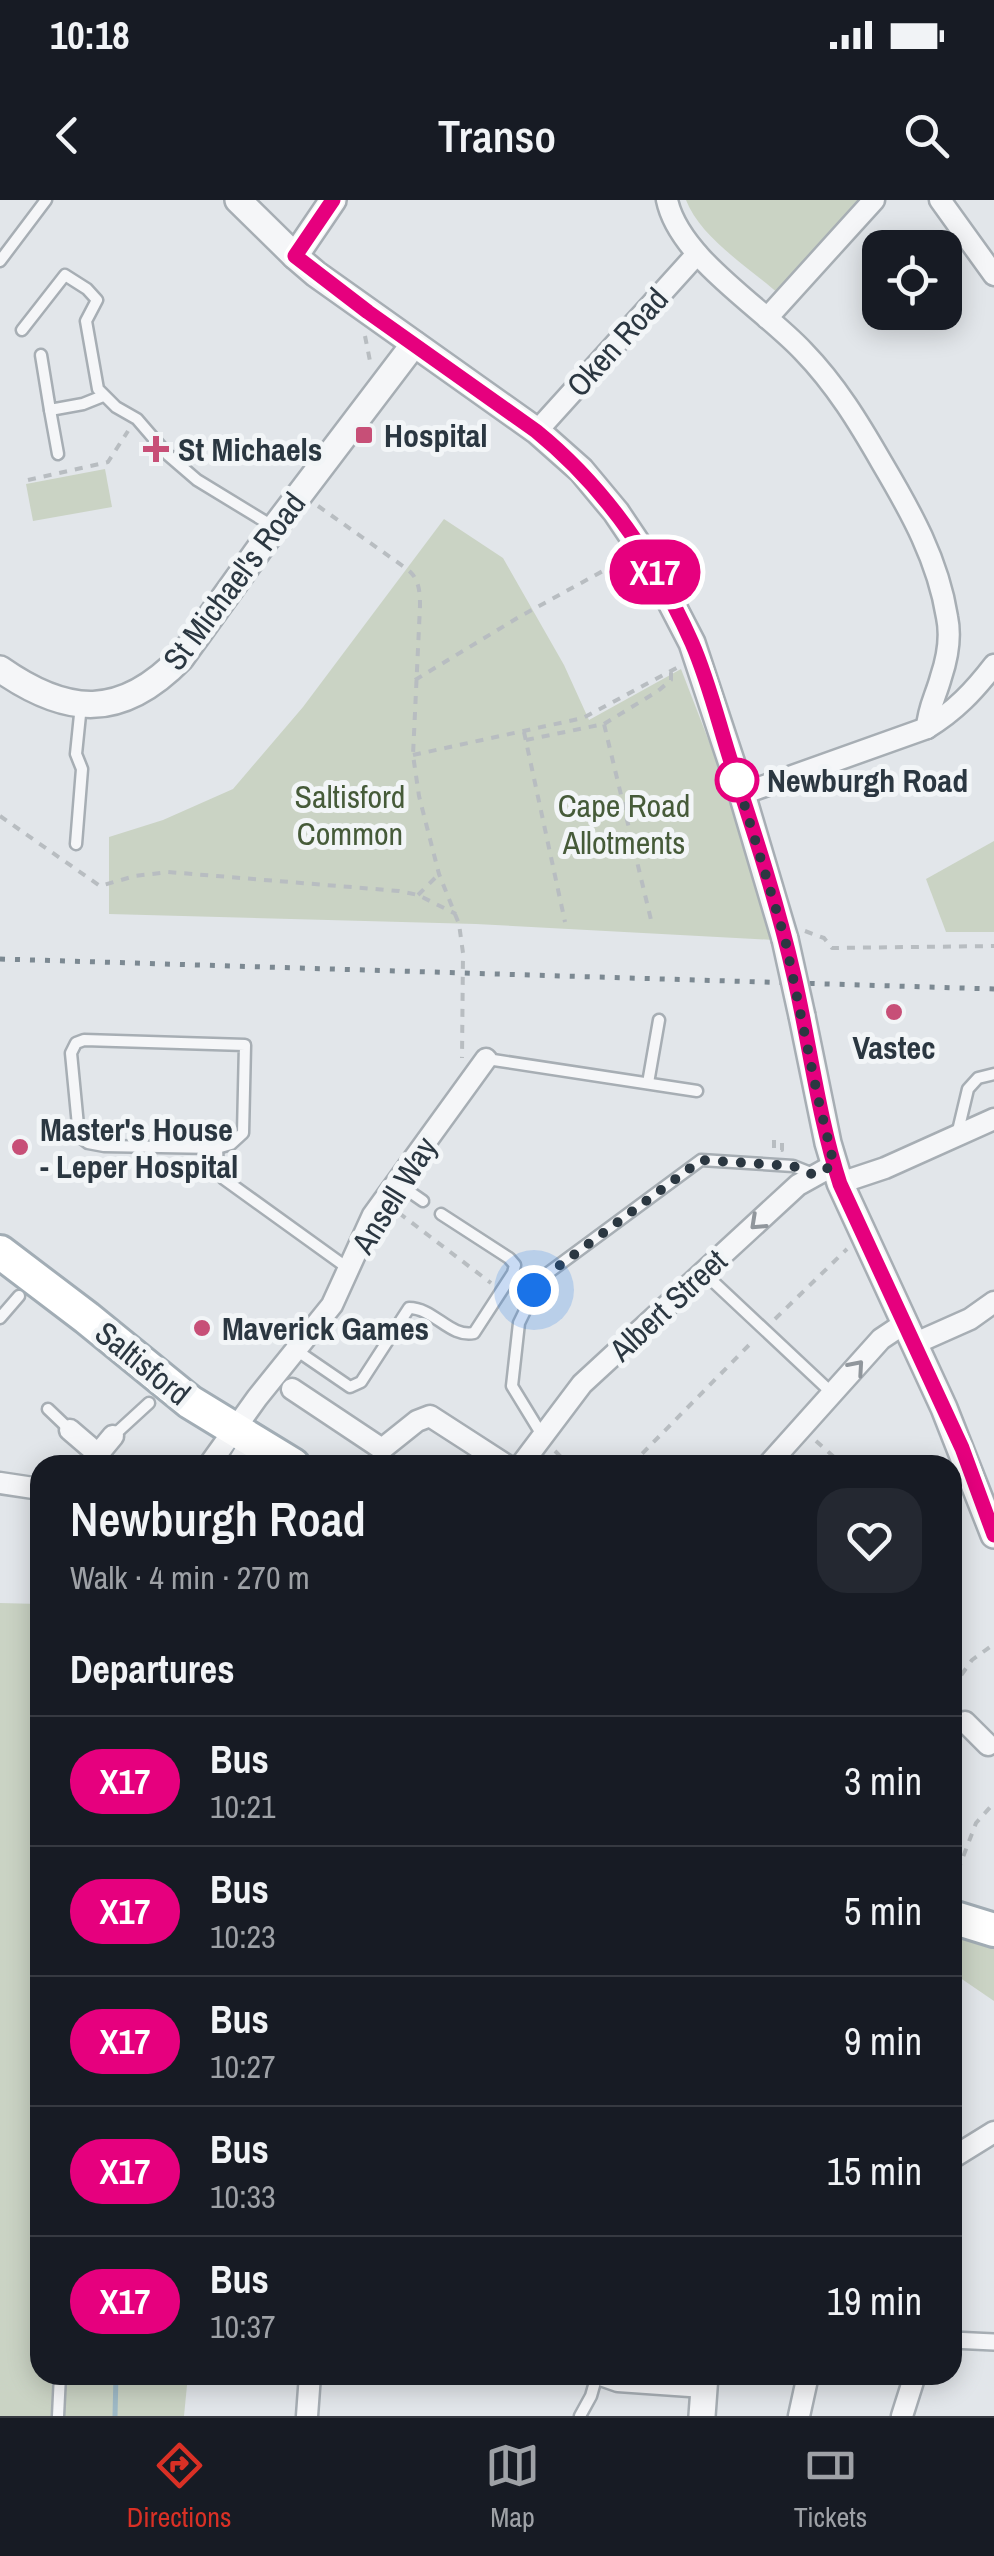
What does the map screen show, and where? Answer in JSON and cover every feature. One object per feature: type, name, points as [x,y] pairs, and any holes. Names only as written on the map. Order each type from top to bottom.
[{"type":"main road","name":"Saltisford","points":[[0,1252],[93,1310],[241,1445],[267,1455]]},
{"type":"main road","points":[[962,1920],[994,1930]]},
{"type":"street","points":[[238,200],[295,256],[358,305],[563,452],[594,484],[659,580],[697,658],[790,933],[829,1174],[910,1333],[962,1448],[985,1484],[994,1535]]},
{"type":"street","points":[[295,256],[332,200]]},
{"type":"street","points":[[666,200],[681,236],[697,254],[802,349],[832,384],[858,419],[925,539],[948,629],[942,678],[928,713],[927,728]]},
{"type":"street","points":[[768,318],[874,200]]},
{"type":"street","points":[[940,200],[994,275]]},
{"type":"street","name":"Oken Road","points":[[536,431],[697,254]]},
{"type":"street","name":"St Michael's Road","points":[[0,668],[36,692],[81,704],[106,704],[128,697],[169,671],[414,344]]},
{"type":"street","points":[[742,794],[927,728],[952,714],[993,666]]},
{"type":"street","name":"Ansell Way","points":[[241,1445],[296,1350],[332,1305],[358,1244],[396,1182],[486,1059]]},
{"type":"street","name":"Albert Street","points":[[528,1455],[582,1384],[798,1185],[829,1174],[885,1168],[994,1119]]},
{"type":"street","points":[[777,1455],[881,1340],[970,1319],[994,1302]]},
{"type":"street","points":[[292,1388],[382,1448],[417,1421],[430,1416],[490,1455]]},
{"type":"street","points":[[70,1430],[90,1455]]},
{"type":"street","points":[[98,1455],[113,1436]]},
{"type":"street","points":[[0,1482],[30,1488]]},
{"type":"street","points":[[965,1722],[992,1745]]},
{"type":"street","points":[[962,2152],[994,2132]]},
{"type":"street","points":[[962,2340],[994,2342]]},
{"type":"street","points":[[307,2416],[309,2385]]},
{"type":"street","points":[[702,2416],[704,2385]]},
{"type":"street","points":[[799,2416],[806,2385]]},
{"type":"street","points":[[902,2416],[912,2385]]},
{"type":"lane","points":[[0,261],[46,200]]},
{"type":"lane","points":[[22,330],[65,274],[87,289],[97,300],[86,320],[98,389],[103,396],[136,419],[197,480],[275,528]]},
{"type":"lane","points":[[41,355],[58,454]]},
{"type":"lane","points":[[50,410],[103,396]]},
{"type":"lane","points":[[76,844],[82,769],[76,754],[81,704]]},
{"type":"lane","points":[[648,1083],[659,1020]]},
{"type":"lane","points":[[76,1042],[246,1045],[243,1133],[232,1144],[217,1148],[88,1143],[80,1136],[71,1053],[76,1042]]},
{"type":"lane","points":[[486,1059],[697,1091]]},
{"type":"lane","points":[[956,1136],[968,1089],[978,1078],[994,1074]]},
{"type":"lane","points":[[217,1148],[218,1172],[224,1179],[349,1269]]},
{"type":"lane","points":[[543,1436],[512,1386],[519,1324],[534,1290],[548,1274],[701,1160],[793,1166],[829,1174]]},
{"type":"lane","points":[[396,1182],[423,1201]]},
{"type":"lane","points":[[296,1350],[350,1387],[361,1382],[409,1308],[423,1310],[458,1332],[470,1335],[479,1329],[514,1273],[515,1265],[441,1214]]},
{"type":"lane","points":[[704,1273],[832,1394]]},
{"type":"lane","points":[[0,1318],[19,1296]]},
{"type":"lane","points":[[113,1436],[149,1403]]},
{"type":"lane","points":[[48,1410],[70,1430]]},
{"type":"lane","points":[[58,2416],[60,2385]]},
{"type":"lane","points":[[580,2416],[595,2385]]},
{"type":"lane","points":[[588,2402],[590,2416]]},
{"type":"path","points":[[28,480],[108,462],[136,419]]},
{"type":"path","points":[[317,504],[414,574],[418,584],[412,755],[439,874],[456,914],[464,954],[461,1093]]},
{"type":"path","points":[[415,680],[641,549]]},
{"type":"path","points":[[412,755],[590,716],[697,658]]},
{"type":"path","points":[[526,740],[604,724],[658,691],[670,680],[670,671]]},
{"type":"path","points":[[604,724],[652,924]]},
{"type":"path","points":[[524,730],[565,922]]},
{"type":"path","points":[[0,816],[100,886],[168,872],[399,891],[418,895],[456,914]]},
{"type":"path","points":[[418,895],[439,874]]},
{"type":"path","points":[[790,933],[824,938],[832,948],[994,946]]},
{"type":"path","points":[[774,1140],[774,1149],[778,1150],[782,1150],[782,1141]]},
{"type":"path","points":[[384,1201],[502,1291]]},
{"type":"path","points":[[641,1455],[846,1250]]},
{"type":"path","points":[[812,1437],[832,1455]]},
{"type":"path","points":[[962,1674],[972,1660],[994,1644]]},
{"type":"path","points":[[962,1860],[976,1823],[994,1803]]},
{"type":"green space","points":[[686,200],[862,200],[778,293],[702,227]]},
{"type":"green space","points":[[105,469],[112,507],[33,521],[26,484]]},
{"type":"green space","name":"Saltisford Common","points":[[444,519],[503,558],[564,665],[589,720],[681,669],[727,788],[774,940],[476,924],[109,914],[109,837],[163,820],[233,789],[303,707]]},
{"type":"green space","points":[[994,841],[994,932],[946,932],[926,879]]},
{"type":"green space","points":[[0,1603],[30,1604],[30,2385],[187,2385],[184,2416],[0,2416]]},
{"type":"green space","points":[[962,1935],[994,1946],[994,2001],[962,1979]]},
{"type":"waterway","points":[[115,2416],[116,2385]]},
{"type":"railway","points":[[0,959],[994,989]]},
{"type":"bus line","name":"X17","points":[[333,200],[295,256],[563,452],[616,512],[651,564],[692,643],[782,927],[840,1184],[962,1448],[994,1535]]},
{"type":"place","name":"Hospital","points":[[364,435]]},
{"type":"place","name":"St Michaels","points":[[156,449]]},
{"type":"place","name":"Newburgh Road","points":[[737,780]]},
{"type":"place","name":"Vastec","points":[[894,1012]]},
{"type":"place","name":"Master's House - Leper Hospital","points":[[20,1147]]},
{"type":"place","name":"Maverick Games","points":[[202,1328]]},
{"type":"route","points":[[534,1290],[548,1274],[701,1160],[793,1166],[814,1175],[834,1165],[785,939],[737,780]]},
{"type":"park label","name":"Cape Road Allotments","points":[[624,824]]}]
